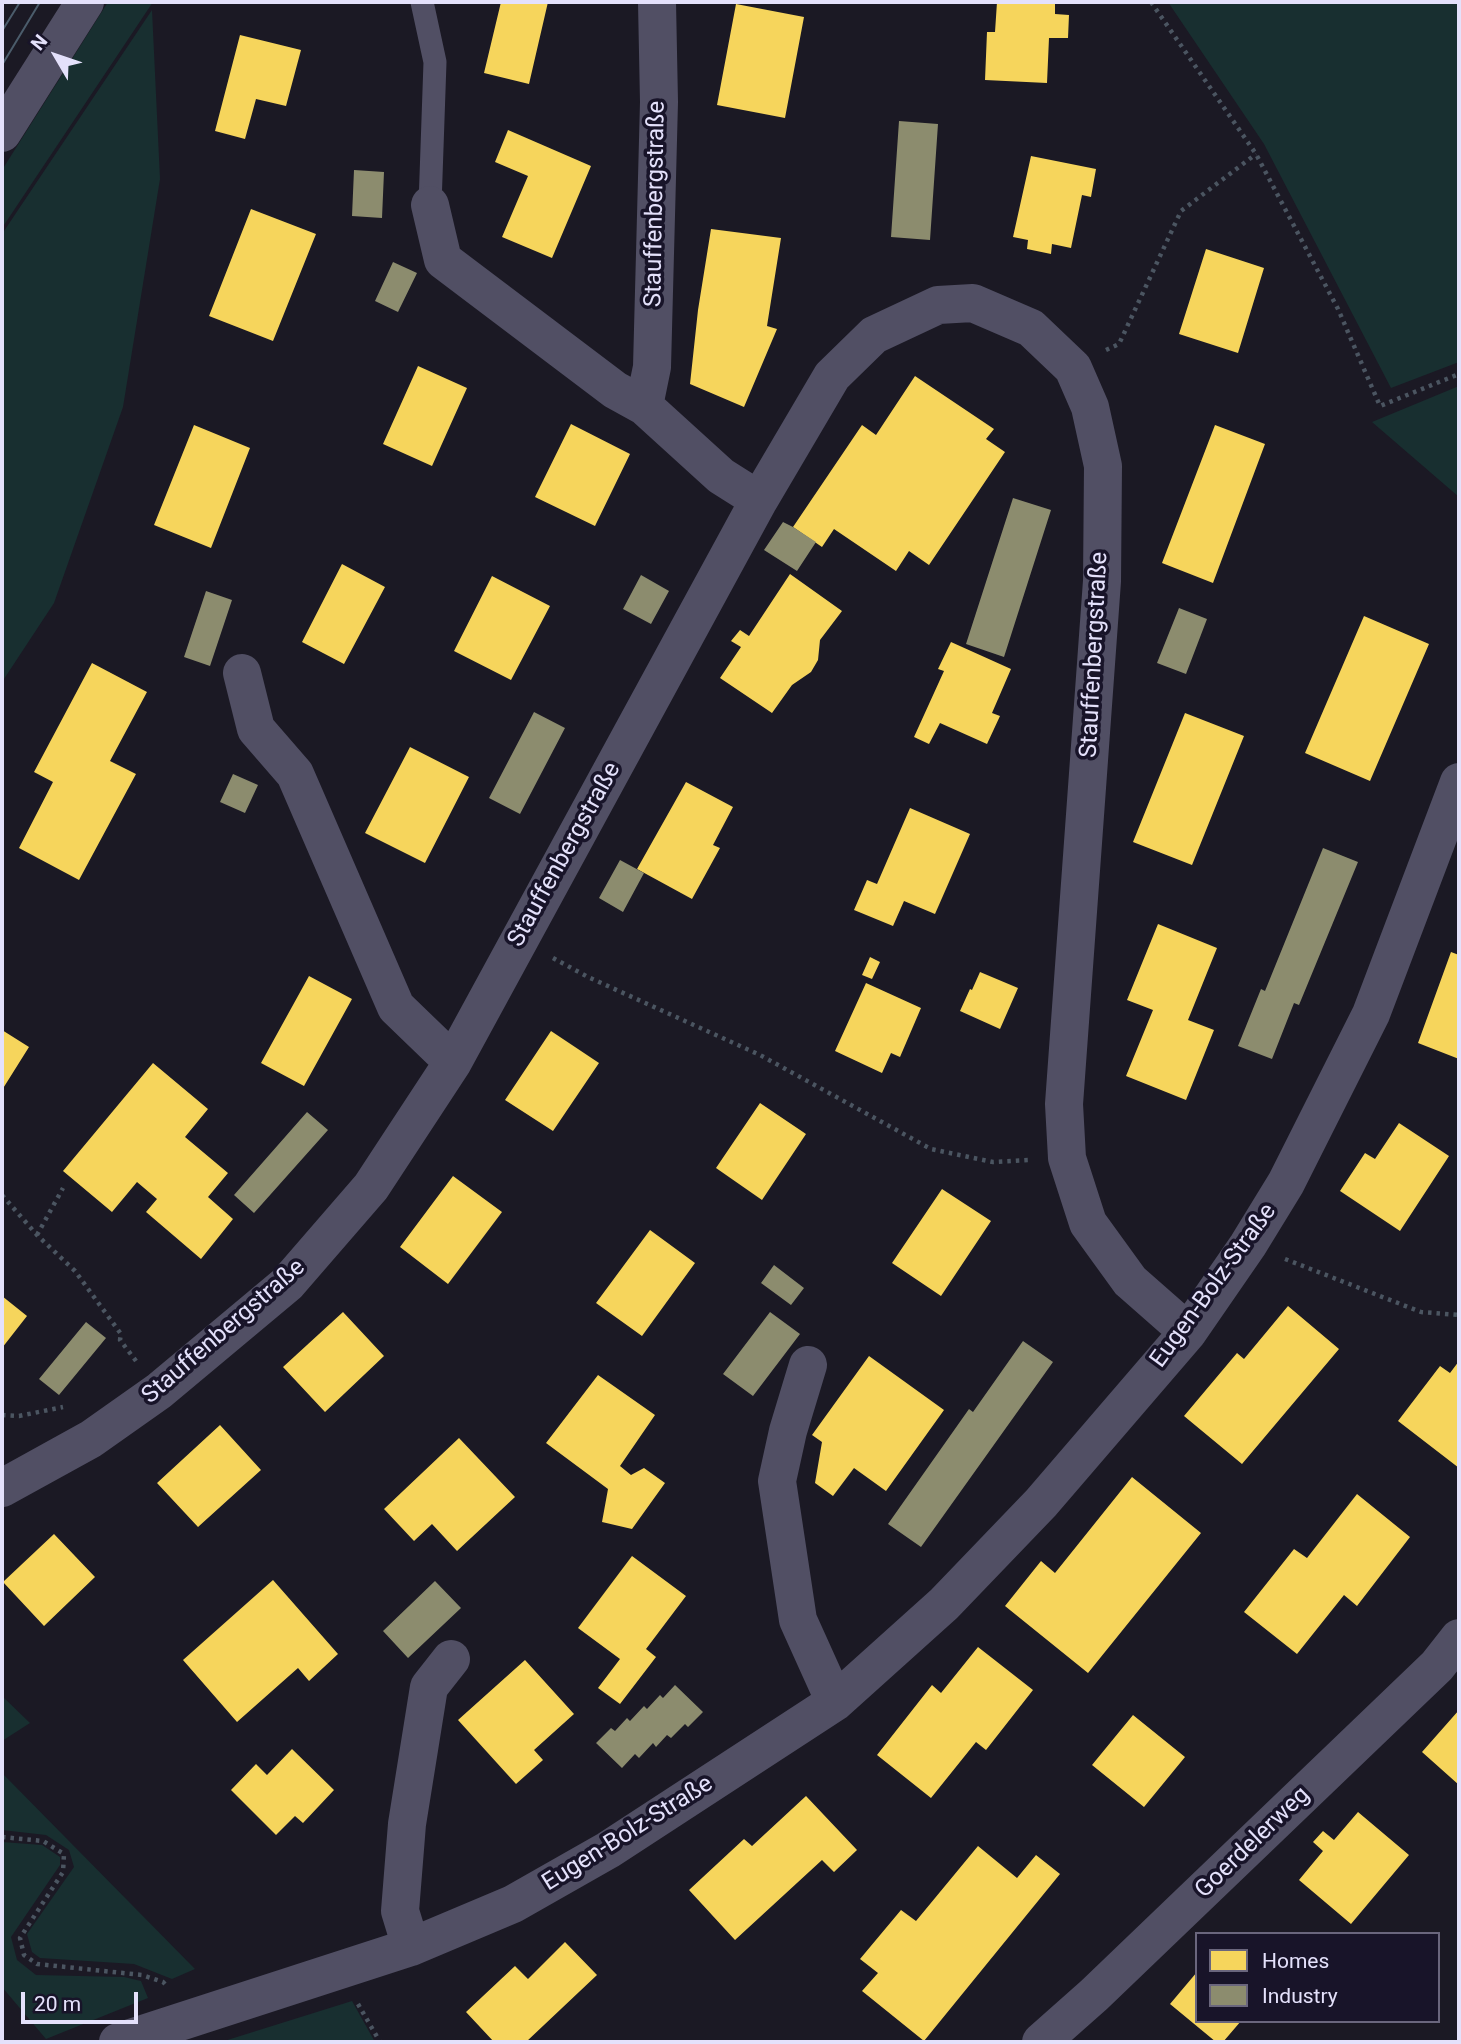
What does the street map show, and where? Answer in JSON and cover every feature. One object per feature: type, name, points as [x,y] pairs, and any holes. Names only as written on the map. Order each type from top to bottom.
[{"type":"street","points":[[2,133],[85,2]]},
{"type":"street","name":"Stauffenbergstraße","points":[[644,406],[652,367],[659,102],[657,2]]},
{"type":"street","points":[[430,205],[443,260],[615,390],[644,406],[721,476],[759,500]]},
{"type":"street","name":"Stauffenbergstraße","points":[[2,1488],[59,1458],[159,1391],[287,1284],[371,1187],[453,1062],[759,500],[832,376],[874,335],[938,305],[972,303],[1031,328],[1073,368],[1090,407],[1103,466],[1102,582],[1064,1104],[1067,1158],[1088,1223],[1130,1281],[1188,1332]]},
{"type":"street","points":[[242,674],[256,729],[295,774],[396,1007],[453,1062]]},
{"type":"street","name":"Eugen-Bolz-Straße","points":[[118,2042],[411,1947],[513,1904],[608,1850],[835,1702],[944,1604],[1031,1513],[1188,1332],[1248,1245],[1286,1183],[1371,1014],[1459,782]]},
{"type":"street","points":[[808,1365],[788,1431],[777,1481],[798,1620],[835,1702]]},
{"type":"street","name":"Goerdelerweg","points":[[1041,2042],[1094,1995],[1437,1666],[1459,1638]]},
{"type":"street","points":[[411,1947],[400,1911],[407,1824],[429,1687],[452,1659]]},
{"type":"lane","points":[[422,2],[435,62],[430,205]]},
{"type":"path","points":[[1151,2],[1256,154],[1338,309],[1380,406],[1459,374]]},
{"type":"path","points":[[1073,368],[1119,344],[1181,211],[1256,154]]},
{"type":"path","points":[[588,976],[760,1055],[931,1149],[993,1162],[1031,1159]]},
{"type":"path","points":[[37,1235],[63,1188]]},
{"type":"path","points":[[2,1195],[37,1235],[75,1271],[121,1334]]},
{"type":"path","points":[[1248,1245],[1421,1312],[1459,1315]]},
{"type":"path","points":[[2,1415],[19,1416],[55,1409]]},
{"type":"path","points":[[2,1837],[43,1841],[64,1854],[63,1872],[20,1938],[24,1955],[37,1964],[142,1975],[163,1982],[194,2018]]},
{"type":"green space","points":[[108,2],[153,2],[2,228],[2,170]]},
{"type":"green space","points":[[1168,2],[1459,2],[1459,362],[1391,388],[1264,144]]},
{"type":"green space","points":[[152,10],[160,179],[123,407],[54,603],[2,682],[2,234]]},
{"type":"green space","points":[[1459,386],[1459,497],[1372,422]]},
{"type":"green space","points":[[2,1696],[30,1723],[2,1741]]},
{"type":"green space","points":[[2,1773],[195,1969],[172,1979],[134,1964],[40,1958],[32,1952],[27,1934],[74,1867],[69,1850],[46,1835],[2,1830]]},
{"type":"green space","points":[[2,1842],[42,1845],[60,1857],[60,1865],[11,1937],[17,1960],[36,1975],[124,1977],[141,1981],[148,1998],[46,2039],[2,1987]]},
{"type":"green space","points":[[352,2001],[375,2042],[221,2042]]},
{"type":"building: Homes","points":[[501,2],[548,2],[529,84],[484,73]]},
{"type":"building: Homes","points":[[997,2],[1055,2],[1055,14],[1069,15],[1068,38],[1049,38],[1047,83],[985,80],[987,32],[995,32]]},
{"type":"building: Homes","points":[[736,4],[804,17],[785,118],[717,105]]},
{"type":"building: Homes","points":[[240,35],[301,50],[286,106],[256,99],[245,139],[215,131]]},
{"type":"building: Homes","points":[[508,130],[591,166],[552,258],[502,237],[528,176],[495,162]]},
{"type":"building: Homes","points":[[1031,156],[1096,169],[1091,197],[1082,195],[1071,248],[1052,244],[1051,254],[1027,249],[1028,240],[1013,237]]},
{"type":"building: Homes","points":[[251,209],[316,234],[273,341],[209,316]]},
{"type":"building: Homes","points":[[711,229],[781,238],[767,326],[777,329],[744,407],[690,384]]},
{"type":"building: Homes","points":[[1206,249],[1264,268],[1238,353],[1179,334]]},
{"type":"building: Homes","points":[[418,366],[467,388],[432,466],[383,444]]},
{"type":"building: Homes","points":[[915,376],[994,429],[986,439],[1005,452],[929,565],[909,551],[896,571],[834,529],[822,547],[793,527],[862,425],[876,435]]},
{"type":"building: Homes","points":[[571,424],[630,454],[595,526],[535,497]]},
{"type":"building: Homes","points":[[194,425],[250,448],[211,548],[154,525]]},
{"type":"building: Homes","points":[[1215,425],[1265,444],[1213,583],[1162,563]]},
{"type":"building: Homes","points":[[342,564],[385,587],[344,664],[302,642]]},
{"type":"building: Homes","points":[[790,574],[842,611],[820,640],[818,660],[811,672],[792,685],[772,713],[720,678],[741,647],[731,641],[740,630],[749,636]]},
{"type":"building: Homes","points":[[492,576],[550,606],[511,680],[454,651]]},
{"type":"building: Homes","points":[[1364,616],[1429,644],[1370,781],[1305,753]]},
{"type":"building: Homes","points":[[951,642],[1011,669],[992,713],[1000,716],[987,744],[940,723],[929,744],[914,737],[944,671],[938,669]]},
{"type":"building: Homes","points":[[92,663],[147,692],[110,761],[136,774],[79,880],[19,848],[53,782],[34,772]]},
{"type":"building: Homes","points":[[1185,713],[1244,736],[1192,865],[1133,842]]},
{"type":"building: Homes","points":[[410,747],[469,777],[425,863],[365,833]]},
{"type":"building: Homes","points":[[686,782],[733,807],[713,845],[720,848],[692,899],[637,869]]},
{"type":"building: Homes","points":[[910,808],[970,834],[935,914],[904,901],[893,926],[854,910],[867,880],[877,884]]},
{"type":"building: Homes","points":[[1158,924],[1217,948],[1188,1020],[1214,1030],[1186,1100],[1126,1076],[1153,1010],[1127,1000]]},
{"type":"building: Homes","points":[[1451,952],[1459,955],[1459,1059],[1418,1043]]},
{"type":"building: Homes","points":[[870,957],[880,962],[872,979],[862,975]]},
{"type":"building: Homes","points":[[980,972],[1018,988],[1000,1029],[960,1011]]},
{"type":"building: Homes","points":[[309,976],[352,999],[304,1086],[261,1063]]},
{"type":"building: Homes","points":[[866,983],[921,1008],[900,1057],[891,1053],[882,1073],[835,1051]]},
{"type":"building: Homes","points":[[2,1030],[29,1047],[2,1090]]},
{"type":"building: Homes","points":[[551,1031],[599,1063],[553,1131],[505,1100]]},
{"type":"building: Homes","points":[[153,1063],[208,1109],[185,1137],[228,1173],[208,1197],[233,1219],[201,1259],[146,1212],[157,1199],[137,1182],[112,1212],[63,1171]]},
{"type":"building: Homes","points":[[760,1103],[806,1134],[762,1200],[716,1168]]},
{"type":"building: Homes","points":[[1399,1123],[1449,1156],[1400,1231],[1340,1191],[1365,1153],[1375,1159]]},
{"type":"building: Homes","points":[[453,1176],[502,1212],[448,1284],[400,1247]]},
{"type":"building: Homes","points":[[942,1189],[991,1221],[941,1296],[892,1263]]},
{"type":"building: Homes","points":[[650,1230],[695,1263],[642,1336],[596,1303]]},
{"type":"building: Homes","points":[[2,1296],[27,1316],[2,1348]]},
{"type":"building: Homes","points":[[1288,1306],[1339,1349],[1242,1464],[1184,1416],[1237,1353],[1244,1359]]},
{"type":"building: Homes","points":[[343,1312],[384,1356],[325,1412],[283,1367]]},
{"type":"building: Homes","points":[[869,1356],[944,1410],[886,1491],[854,1468],[833,1496],[815,1483],[822,1442],[812,1435]]},
{"type":"building: Homes","points":[[1459,1361],[1459,1468],[1398,1421],[1440,1366],[1450,1373]]},
{"type":"building: Homes","points":[[598,1375],[655,1415],[620,1466],[631,1475],[644,1468],[665,1483],[632,1529],[602,1522],[608,1489],[546,1443]]},
{"type":"building: Homes","points":[[220,1425],[261,1470],[198,1527],[157,1483]]},
{"type":"building: Homes","points":[[459,1438],[515,1497],[457,1551],[432,1524],[414,1541],[384,1509]]},
{"type":"building: Homes","points":[[1132,1477],[1201,1533],[1088,1673],[1005,1606],[1041,1561],[1055,1573]]},
{"type":"building: Homes","points":[[1357,1494],[1410,1537],[1357,1606],[1344,1595],[1297,1654],[1244,1612],[1294,1549],[1307,1558]]},
{"type":"building: Homes","points":[[54,1534],[95,1577],[44,1626],[3,1582]]},
{"type":"building: Homes","points":[[632,1556],[686,1596],[646,1649],[656,1657],[620,1704],[598,1688],[620,1659],[578,1628]]},
{"type":"building: Homes","points":[[273,1580],[338,1654],[309,1681],[298,1668],[237,1722],[183,1660]]},
{"type":"building: Homes","points":[[978,1647],[1033,1690],[986,1750],[976,1742],[931,1798],[877,1755],[932,1685],[941,1693]]},
{"type":"building: Homes","points":[[525,1660],[574,1714],[534,1750],[543,1760],[516,1784],[458,1720]]},
{"type":"building: Homes","points":[[1459,1710],[1459,1785],[1422,1752]]},
{"type":"building: Homes","points":[[1133,1715],[1185,1757],[1144,1807],[1092,1765]]},
{"type":"building: Homes","points":[[292,1749],[334,1790],[303,1823],[295,1816],[276,1835],[231,1790],[256,1764],[267,1775]]},
{"type":"building: Homes","points":[[806,1796],[857,1850],[834,1872],[822,1860],[735,1940],[689,1890],[744,1839],[752,1846]]},
{"type":"building: Homes","points":[[1358,1812],[1409,1855],[1351,1924],[1299,1880],[1323,1851],[1313,1842],[1323,1831],[1334,1840]]},
{"type":"building: Homes","points":[[978,1846],[1017,1878],[1036,1855],[1060,1874],[924,2041],[862,1991],[878,1973],[860,1959],[901,1910],[916,1921]]},
{"type":"building: Homes","points":[[565,1942],[597,1975],[526,2042],[494,2042],[466,2012],[515,1966],[528,1979]]},
{"type":"building: Homes","points":[[1195,1974],[1195,2023],[1239,2023],[1223,2042],[1216,2042],[1170,2004]]},
{"type":"building: Industry","points":[[899,121],[938,124],[930,240],[891,237]]},
{"type":"building: Industry","points":[[354,170],[384,172],[382,218],[352,216]]},
{"type":"building: Industry","points":[[393,262],[417,273],[398,312],[375,301]]},
{"type":"building: Industry","points":[[1013,498],[1051,510],[1004,657],[966,644]]},
{"type":"building: Industry","points":[[783,522],[816,542],[797,571],[764,550]]},
{"type":"building: Industry","points":[[641,575],[669,591],[651,624],[623,609]]},
{"type":"building: Industry","points":[[206,591],[232,600],[210,666],[184,657]]},
{"type":"building: Industry","points":[[1179,608],[1207,619],[1186,674],[1157,663]]},
{"type":"building: Industry","points":[[534,712],[565,728],[520,814],[489,798]]},
{"type":"building: Industry","points":[[233,774],[258,785],[245,813],[220,802]]},
{"type":"building: Industry","points":[[1323,848],[1358,862],[1299,1005],[1294,1003],[1272,1059],[1238,1046],[1261,989],[1265,991]]},
{"type":"building: Industry","points":[[620,860],[644,873],[623,912],[599,898]]},
{"type":"building: Industry","points":[[307,1112],[328,1130],[254,1213],[234,1195]]},
{"type":"building: Industry","points":[[774,1265],[804,1288],[791,1305],[761,1283]]},
{"type":"building: Industry","points":[[770,1312],[800,1334],[753,1396],[723,1374]]},
{"type":"building: Industry","points":[[86,1322],[106,1338],[59,1395],[39,1379]]},
{"type":"building: Industry","points":[[1023,1341],[1053,1362],[921,1547],[888,1524],[969,1409],[973,1412]]},
{"type":"building: Industry","points":[[435,1581],[461,1608],[408,1658],[383,1631]]},
{"type":"building: Industry","points":[[675,1685],[703,1712],[688,1727],[685,1724],[671,1738],[667,1735],[656,1747],[653,1743],[639,1758],[635,1754],[622,1768],[596,1743],[611,1728],[615,1731],[627,1718],[630,1721],[644,1706],[647,1709],[660,1695],[663,1698]]},
{"type":"tram line","points":[[2,31],[20,2]]},
{"type":"tram line","points":[[2,65],[40,2]]}]
